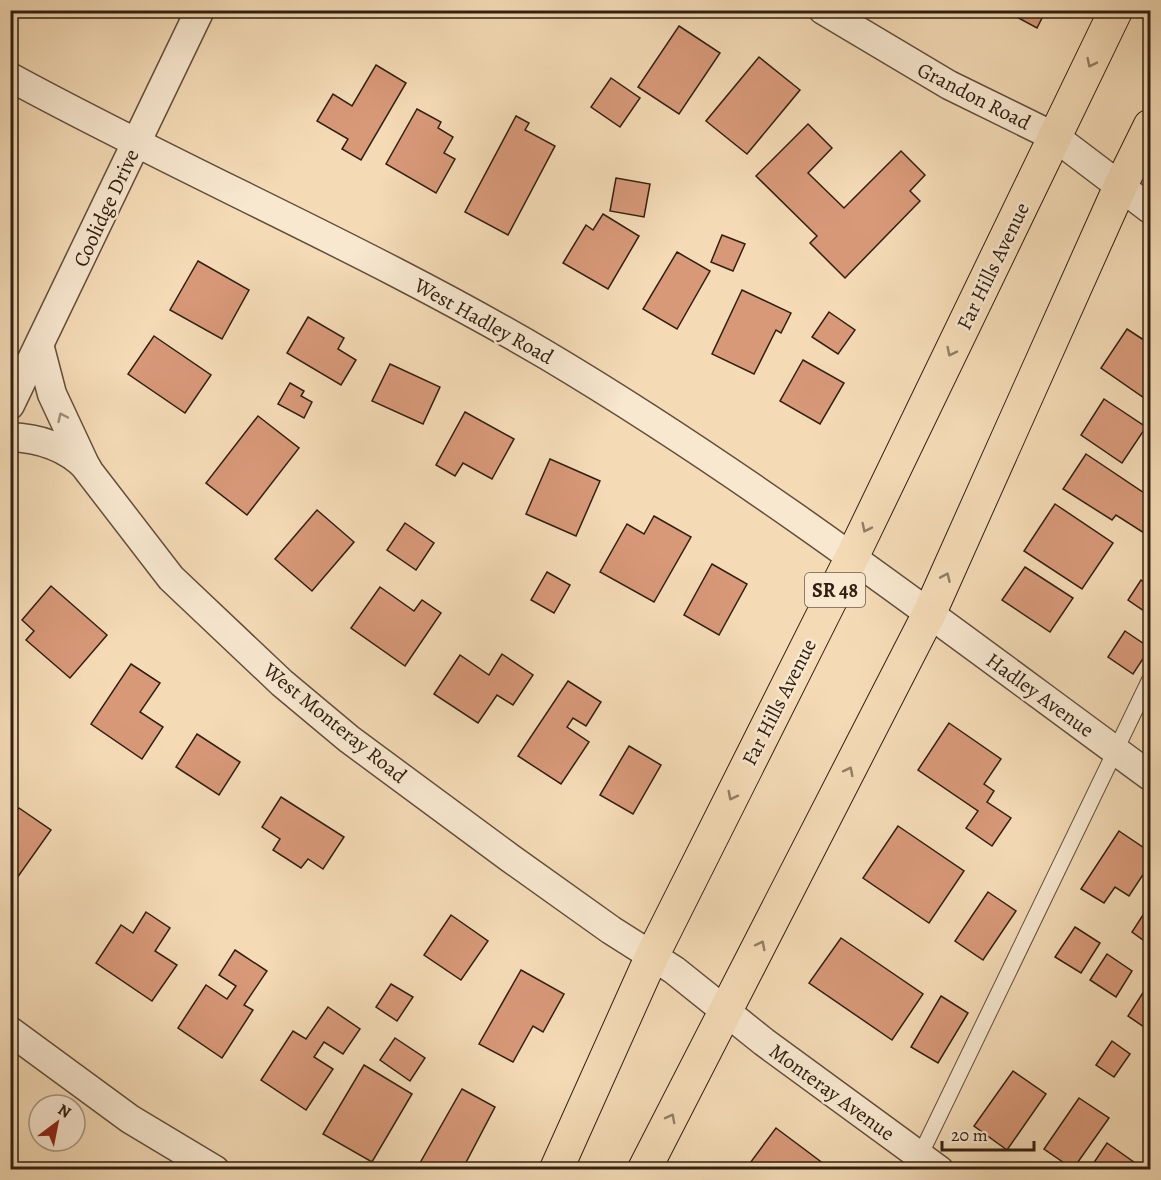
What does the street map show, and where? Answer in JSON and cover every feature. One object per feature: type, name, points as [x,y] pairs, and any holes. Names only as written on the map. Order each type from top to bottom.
[{"type":"main road","name":"Far Hills Avenue","points":[[556,1170],[652,956],[851,559],[1116,10]]},
{"type":"main road","points":[[644,1170],[929,614],[1120,187],[1150,126]]},
{"type":"street","name":"Coolidge Drive","points":[[10,405],[40,348],[200,10]]},
{"type":"street","name":"Grandon Road","points":[[823,10],[949,85],[1055,137],[1150,209]]},
{"type":"street","name":"West Hadley Road","points":[[10,77],[343,244],[450,300],[549,357],[672,433],[929,614]]},
{"type":"street","name":"West Monteray Road","points":[[40,348],[52,393],[82,452],[87,469],[171,578],[282,683],[349,739],[510,858],[652,956],[727,1012]]},
{"type":"street","points":[[10,437],[28,438],[54,445],[80,461],[87,469]]},
{"type":"street","name":"Hadley Avenue","points":[[929,614],[1150,776]]},
{"type":"street","name":"Monteray Avenue","points":[[727,1012],[924,1165]]},
{"type":"street","points":[[10,1031],[130,1119],[215,1170]]},
{"type":"lane","points":[[924,1165],[1150,679]]},
{"type":"building","points":[[1004,10],[1046,10],[1037,28]]},
{"type":"building","points":[[679,26],[720,53],[679,114],[638,87]]},
{"type":"building","points":[[759,57],[800,90],[747,154],[706,121]]},
{"type":"building","points":[[376,65],[406,83],[361,160],[342,149],[348,139],[317,121],[333,94],[352,106]]},
{"type":"building","points":[[611,78],[640,98],[620,127],[591,107]]},
{"type":"building","points":[[417,109],[441,122],[438,128],[453,137],[444,153],[455,159],[436,193],[386,164]]},
{"type":"building","points":[[516,116],[529,123],[525,130],[555,146],[508,235],[465,212]]},
{"type":"building","points":[[808,124],[832,148],[808,173],[844,208],[901,151],[925,175],[910,191],[920,201],[845,278],[810,243],[817,236],[756,176]]},
{"type":"building","points":[[616,178],[650,184],[644,217],[610,211]]},
{"type":"building","points":[[603,214],[639,236],[608,289],[563,263],[586,225],[593,230]]},
{"type":"building","points":[[722,235],[745,244],[733,271],[711,262]]},
{"type":"building","points":[[677,252],[710,271],[677,329],[643,309]]},
{"type":"building","points":[[198,261],[249,290],[222,339],[170,310]]},
{"type":"building","points":[[742,290],[791,313],[781,333],[776,330],[754,374],[712,354]]},
{"type":"building","points":[[829,312],[855,330],[838,354],[812,337]]},
{"type":"building","points":[[308,317],[344,338],[338,349],[356,360],[341,385],[287,353]]},
{"type":"building","points":[[1127,329],[1150,344],[1150,402],[1101,368]]},
{"type":"building","points":[[154,336],[211,375],[185,413],[128,374]]},
{"type":"building","points":[[803,360],[844,383],[820,424],[780,401]]},
{"type":"building","points":[[390,364],[440,387],[423,424],[372,401]]},
{"type":"building","points":[[290,383],[304,391],[301,396],[312,402],[304,418],[278,404]]},
{"type":"building","points":[[1104,399],[1146,427],[1122,463],[1081,435]]},
{"type":"building","points":[[465,412],[514,439],[492,479],[463,463],[455,476],[436,465]]},
{"type":"building","points":[[258,416],[299,448],[247,515],[206,483]]},
{"type":"building","points":[[1086,454],[1150,497],[1150,523],[1144,533],[1116,515],[1112,520],[1063,489]]},
{"type":"building","points":[[550,459],[600,481],[576,536],[526,514]]},
{"type":"building","points":[[1055,504],[1113,543],[1082,589],[1024,551]]},
{"type":"building","points":[[317,510],[354,542],[312,591],[275,559]]},
{"type":"building","points":[[654,516],[691,537],[654,602],[600,572],[627,524],[644,534]]},
{"type":"building","points":[[405,523],[434,543],[416,570],[387,550]]},
{"type":"building","points":[[712,564],[747,584],[719,635],[684,615]]},
{"type":"building","points":[[1025,567],[1073,598],[1050,632],[1002,600]]},
{"type":"building","points":[[547,572],[570,585],[554,613],[531,600]]},
{"type":"building","points":[[1141,580],[1150,587],[1150,615],[1128,600]]},
{"type":"building","points":[[51,586],[107,635],[70,678],[26,640],[34,631],[22,620]]},
{"type":"building","points":[[380,587],[414,611],[422,600],[441,613],[405,666],[351,628]]},
{"type":"building","points":[[1125,631],[1150,648],[1133,674],[1108,657]]},
{"type":"building","points":[[502,654],[533,675],[513,705],[497,695],[478,723],[434,694],[460,655],[489,675]]},
{"type":"building","points":[[131,664],[160,683],[140,712],[163,727],[142,759],[91,724]]},
{"type":"building","points":[[568,681],[601,702],[586,726],[573,718],[567,727],[589,742],[561,784],[518,756]]},
{"type":"building","points":[[949,723],[1001,759],[984,784],[994,791],[987,802],[1011,818],[992,846],[966,828],[978,811],[918,770]]},
{"type":"building","points":[[197,734],[240,762],[219,795],[176,767]]},
{"type":"building","points":[[629,746],[661,765],[633,814],[600,795]]},
{"type":"building","points":[[281,797],[344,837],[323,869],[308,859],[301,868],[273,850],[280,839],[262,827]]},
{"type":"building","points":[[19,808],[51,830],[17,878],[10,873],[10,820]]},
{"type":"building","points":[[898,826],[964,871],[929,923],[863,878]]},
{"type":"building","points":[[1119,831],[1150,852],[1150,864],[1129,896],[1115,887],[1104,903],[1081,889]]},
{"type":"building","points":[[988,892],[1016,911],[983,960],[955,941]]},
{"type":"building","points":[[1150,904],[1150,945],[1132,932]]},
{"type":"building","points":[[146,912],[170,928],[155,951],[177,965],[152,1001],[96,963],[121,925],[133,933]]},
{"type":"building","points":[[451,915],[488,941],[461,980],[424,955]]},
{"type":"building","points":[[1075,927],[1100,943],[1081,973],[1055,957]]},
{"type":"building","points":[[841,938],[923,994],[892,1040],[809,983]]},
{"type":"building","points":[[235,950],[267,971],[244,1005],[253,1010],[222,1058],[178,1028],[206,985],[227,999],[236,986],[219,975]]},
{"type":"building","points":[[1107,954],[1132,971],[1116,997],[1090,980]]},
{"type":"building","points":[[521,970],[564,994],[543,1032],[533,1026],[513,1062],[479,1044]]},
{"type":"building","points":[[391,984],[413,997],[397,1021],[376,1007]]},
{"type":"building","points":[[1144,991],[1150,996],[1150,1031],[1128,1016]]},
{"type":"building","points":[[941,996],[968,1013],[938,1063],[911,1047]]},
{"type":"building","points":[[328,1007],[360,1029],[343,1054],[324,1042],[314,1057],[333,1069],[306,1110],[261,1080],[293,1031],[306,1039]]},
{"type":"building","points":[[395,1038],[425,1058],[410,1081],[380,1060]]},
{"type":"building","points":[[1112,1041],[1130,1054],[1114,1077],[1096,1065]]},
{"type":"building","points":[[364,1065],[412,1094],[372,1162],[323,1134]]},
{"type":"building","points":[[1013,1071],[1046,1094],[1007,1150],[974,1126]]},
{"type":"building","points":[[462,1089],[495,1107],[462,1170],[416,1170]]},
{"type":"building","points":[[1079,1098],[1109,1118],[1073,1169],[1044,1149]]},
{"type":"building","points":[[776,1128],[832,1170],[759,1170],[750,1163]]},
{"type":"building","points":[[1107,1143],[1138,1165],[1135,1170],[1089,1170]]}]
